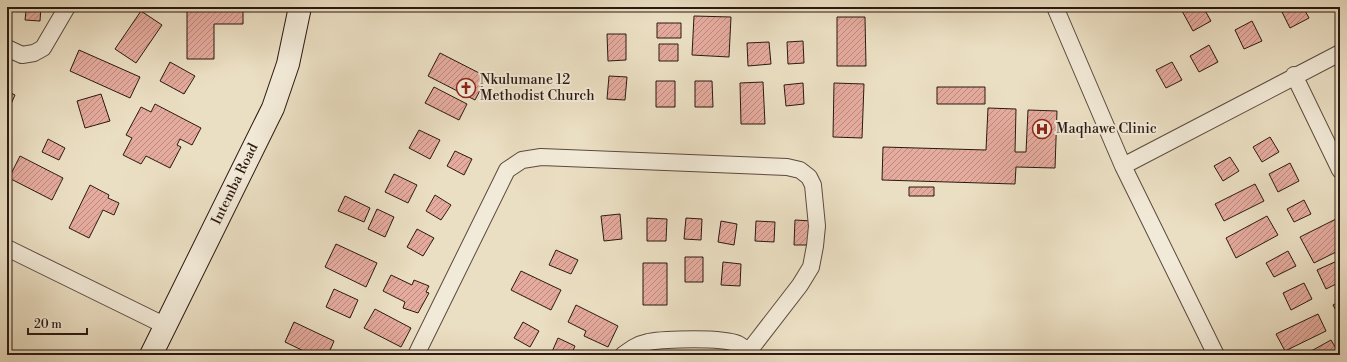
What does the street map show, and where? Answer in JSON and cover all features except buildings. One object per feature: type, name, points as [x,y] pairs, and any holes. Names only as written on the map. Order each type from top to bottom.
[{"type":"street","points":[[7,48],[22,55],[34,53],[43,48],[67,7]]},
{"type":"street","name":"Intemba Road","points":[[151,355],[272,108],[288,64],[300,7]]},
{"type":"street","points":[[1055,7],[1123,166],[1216,355]]},
{"type":"street","points":[[1123,166],[1340,52]]},
{"type":"street","points":[[1294,75],[1340,170]]},
{"type":"street","points":[[416,355],[507,170],[522,160],[541,156],[787,167],[800,170],[810,176],[814,185],[817,226],[811,267],[800,285],[751,353],[738,344],[724,340],[662,340],[647,342],[633,347],[623,355]]},
{"type":"street","points":[[7,248],[166,326]]},
{"type":"place","name":"Nkulumane 12 Methodist Church","points":[[466,88]]},
{"type":"place","name":"Maqhawe Clinic","points":[[1042,129]]}]
